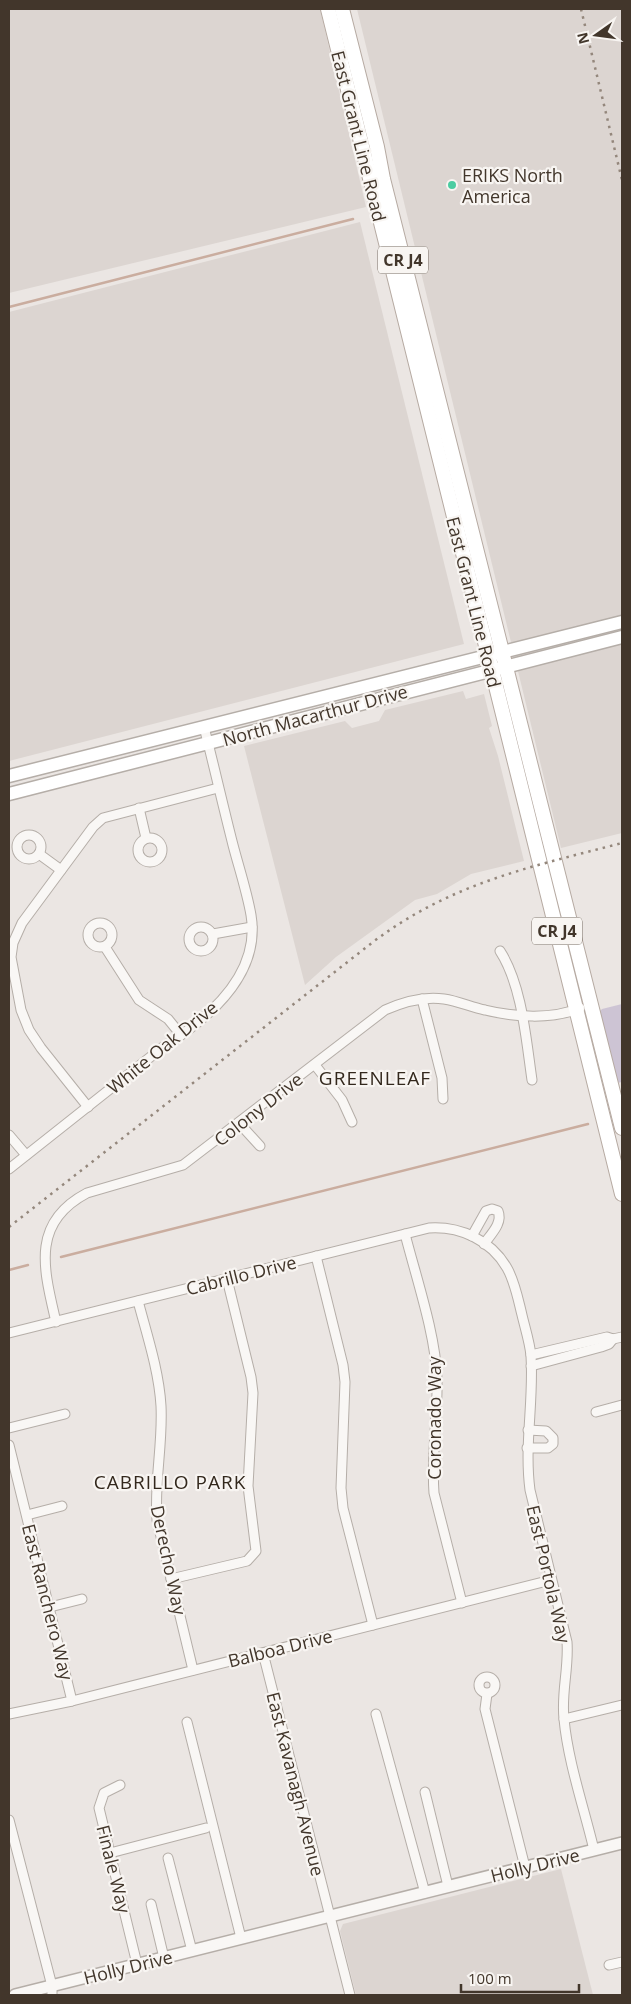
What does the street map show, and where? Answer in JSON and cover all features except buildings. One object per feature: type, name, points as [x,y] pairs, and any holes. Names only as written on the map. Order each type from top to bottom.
[{"type":"main road","name":"East Grant Line Road","points":[[328,9],[622,1194]]},
{"type":"main road","name":"East Grant Line Road","points":[[342,9],[377,147],[382,179],[622,1128]]},
{"type":"main road","name":"North Macarthur Drive","points":[[9,776],[622,622]]},
{"type":"main road","name":"North Macarthur Drive","points":[[9,794],[506,665],[622,637]]},
{"type":"street","name":"White Oak Drive","points":[[9,1169],[163,1046],[181,1036],[217,1005],[230,990],[241,972],[249,952],[252,927],[251,916],[204,727]]},
{"type":"street","points":[[88,1107],[41,1048],[29,1030],[21,1010],[12,971],[13,943],[18,930],[92,827],[103,818],[218,788]]},
{"type":"street","points":[[139,808],[146,838]]},
{"type":"street","points":[[39,854],[60,870]]},
{"type":"street","points":[[213,934],[252,927]]},
{"type":"street","points":[[105,947],[139,1000],[168,1020],[181,1036]]},
{"type":"street","points":[[500,951],[509,965],[521,1014],[532,1080]]},
{"type":"street","name":"Colony Drive","points":[[56,1322],[43,1255],[46,1238],[62,1211],[75,1199],[86,1193],[183,1165],[385,1010],[398,1004],[422,999],[444,999],[486,1011],[542,1016],[576,1010],[591,1004]]},
{"type":"street","points":[[422,999],[442,1078],[443,1099]]},
{"type":"street","points":[[315,1065],[342,1100],[352,1122]]},
{"type":"street","points":[[239,1123],[260,1146]]},
{"type":"street","points":[[9,1134],[26,1155]]},
{"type":"street","points":[[472,1236],[486,1211],[492,1209],[498,1211],[500,1216],[499,1222],[484,1244]]},
{"type":"street","name":"Cabrillo Drive","points":[[9,1333],[405,1234],[442,1227],[472,1236],[484,1244]]},
{"type":"street","name":"Coronado Way","points":[[405,1234],[435,1354],[437,1379],[434,1494],[462,1603]]},
{"type":"street","name":"East Portola Way","points":[[484,1244],[498,1255],[511,1277],[531,1356],[527,1448],[530,1490],[568,1656],[564,1719],[594,1850]]},
{"type":"street","points":[[316,1256],[343,1365],[345,1382],[341,1488],[343,1508],[373,1625]]},
{"type":"street","points":[[171,1579],[247,1561],[256,1551],[248,1486],[253,1393],[251,1376],[227,1279]]},
{"type":"street","name":"Derecho Way","points":[[138,1301],[158,1385],[161,1407],[156,1500],[157,1520],[193,1670]]},
{"type":"street","points":[[531,1356],[607,1337],[618,1338]]},
{"type":"street","points":[[531,1366],[600,1347],[618,1338]]},
{"type":"street","points":[[596,1412],[622,1405]]},
{"type":"street","points":[[9,1428],[65,1414]]},
{"type":"street","points":[[527,1448],[548,1448],[554,1438],[546,1431],[528,1430]]},
{"type":"street","name":"East Ranchero Way","points":[[9,1445],[72,1701]]},
{"type":"street","points":[[27,1515],[62,1506]]},
{"type":"street","name":"Balboa Drive","points":[[9,1714],[72,1701],[551,1580]]},
{"type":"street","points":[[50,1607],[82,1599]]},
{"type":"street","name":"East Kavanagh Avenue","points":[[263,1653],[350,1995]]},
{"type":"street","points":[[486,1694],[486,1709],[525,1868]]},
{"type":"street","points":[[564,1719],[622,1704]]},
{"type":"street","points":[[376,1714],[425,1893]]},
{"type":"street","points":[[187,1722],[241,1938]]},
{"type":"street","name":"Finale Way","points":[[120,1785],[104,1793],[99,1801],[99,1808],[137,1964]]},
{"type":"street","points":[[425,1792],[448,1886]]},
{"type":"street","points":[[9,1820],[52,1991]]},
{"type":"street","points":[[110,1853],[206,1828]]},
{"type":"street","name":"Holly Drive","points":[[15,1995],[52,1991],[137,1964],[192,1952],[622,1842]]},
{"type":"street","points":[[168,1858],[192,1952]]},
{"type":"street","points":[[150,1904],[164,1958]]},
{"type":"street","points":[[609,1965],[622,1962]]},
{"type":"shaded area","points":[[9,9],[320,9],[366,207],[9,293]]},
{"type":"shaded area","points":[[357,9],[622,9],[622,833],[561,848]]},
{"type":"shaded area","points":[[360,222],[464,644],[9,761],[9,312]]},
{"type":"shaded area","points":[[463,691],[466,699],[484,694],[492,726],[489,728],[498,756],[524,861],[471,874],[437,894],[415,900],[336,957],[305,985],[244,746],[345,721],[352,728],[379,721],[385,710]]},
{"type":"shaded area","points":[[622,1004],[622,1082],[617,1083],[599,1012],[602,1009]]},
{"type":"shaded area","points":[[561,1869],[593,1995],[356,1995],[340,1931],[343,1924]]},
{"type":"waterway","points":[[9,307],[353,219]]},
{"type":"waterway","points":[[61,1257],[588,1124]]},
{"type":"waterway","points":[[9,1270],[28,1265]]},
{"type":"railway","points":[[581,9],[622,180]]},
{"type":"railway","points":[[9,1227],[373,942],[402,922],[432,905],[492,879],[622,843]]},
{"type":"place","name":"ERIKS North America","points":[[452,185]]},
{"type":"district","name":"GREENLEAF","points":[[375,1078]]},
{"type":"district","name":"CABRILLO PARK","points":[[170,1482]]}]
